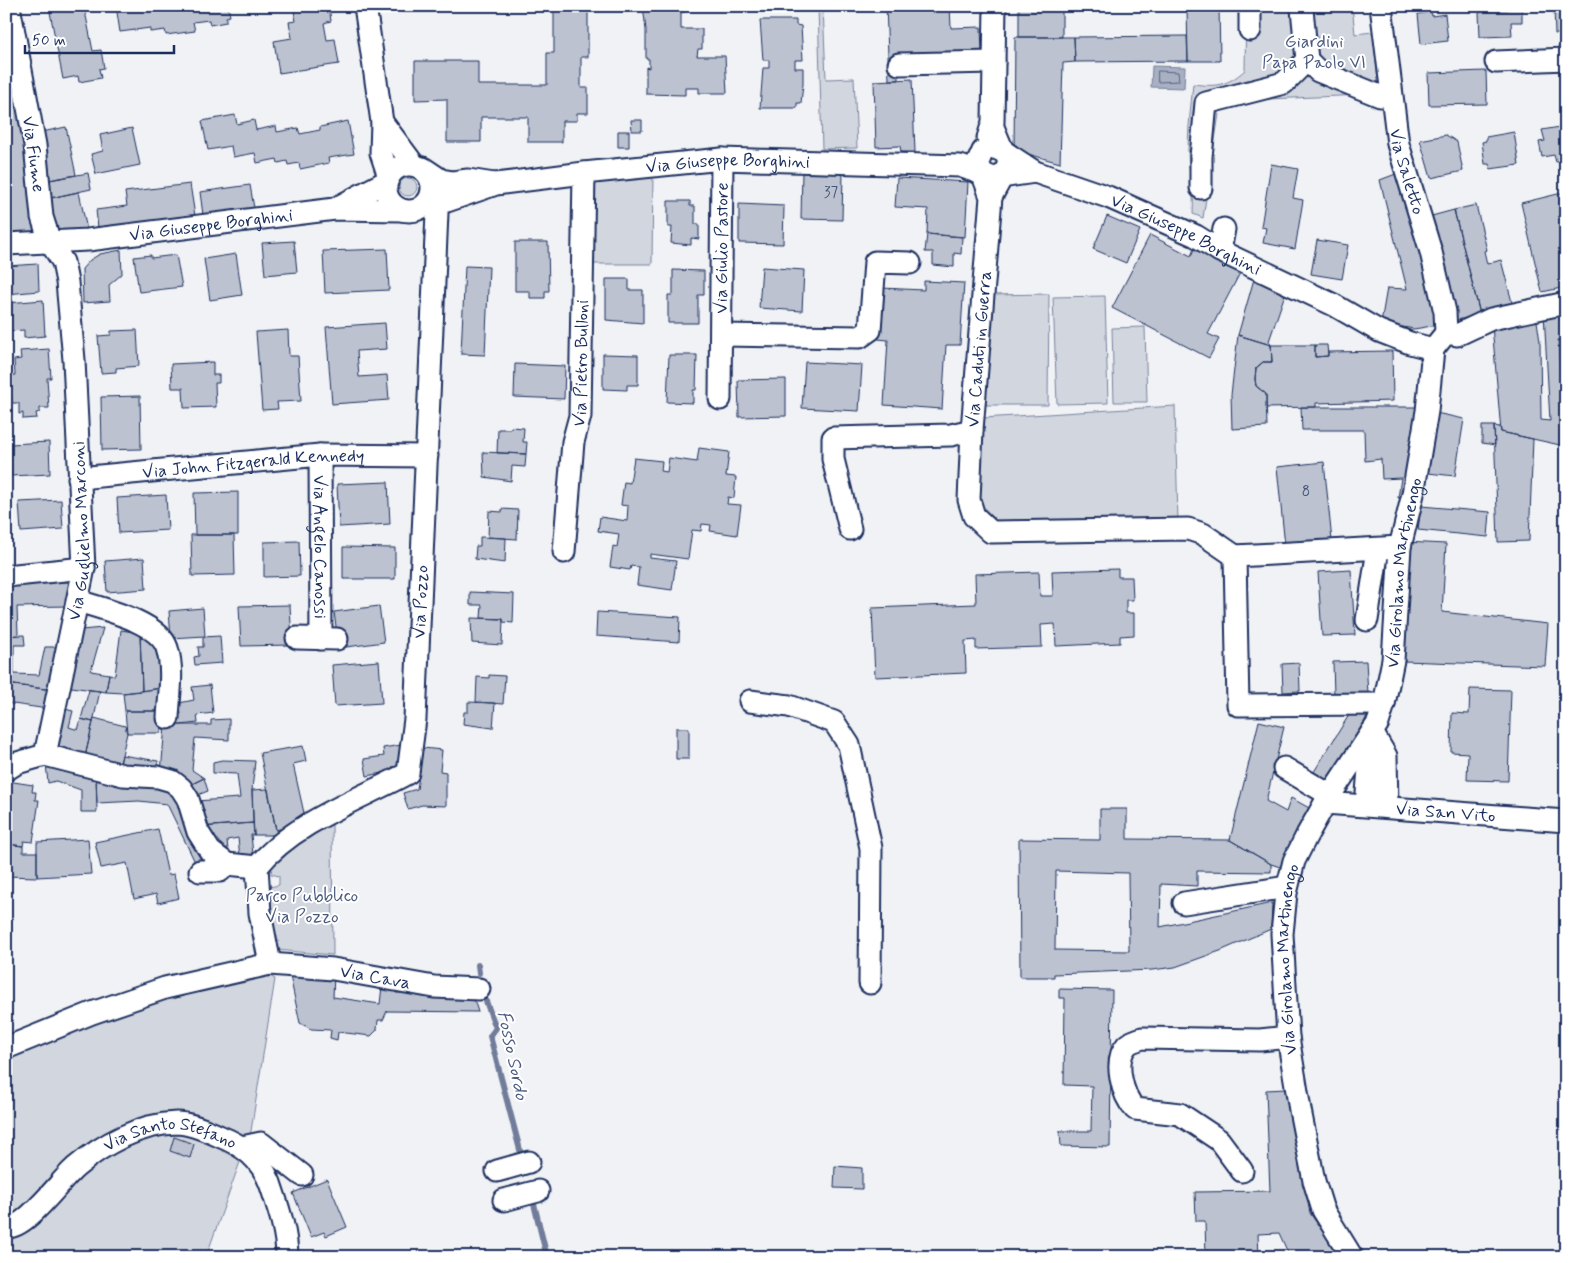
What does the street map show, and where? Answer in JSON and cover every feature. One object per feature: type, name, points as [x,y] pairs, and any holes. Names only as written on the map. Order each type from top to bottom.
[{"type":"street","name":"Via Fiume","points":[[9,6],[14,74],[35,145],[44,242],[63,262]]},
{"type":"street","points":[[365,6],[382,122],[381,153],[388,179],[389,198],[394,206],[422,203],[432,181],[418,167],[382,122]]},
{"type":"street","points":[[993,151],[995,6]]},
{"type":"street","points":[[1250,6],[1250,30]]},
{"type":"street","name":"Via Saletto","points":[[1381,6],[1383,94],[1431,252],[1446,312],[1426,411]]},
{"type":"street","points":[[1302,9],[1306,60],[1318,71],[1383,94]]},
{"type":"street","points":[[1496,62],[1566,59]]},
{"type":"street","points":[[1201,188],[1201,157],[1206,103],[1284,83],[1306,60]]},
{"type":"street","points":[[898,64],[994,62]]},
{"type":"street","points":[[960,166],[993,151],[1008,156],[1009,164],[1006,171],[991,174],[978,162],[993,151]]},
{"type":"street","name":"Via Giuseppe Borghini","points":[[993,151],[1035,172],[1108,197],[1196,236],[1220,251],[1334,305],[1379,331],[1439,341]]},
{"type":"street","name":"Via Giuseppe Borghini","points":[[6,244],[88,240],[336,209],[422,203],[469,195],[496,184],[722,159],[960,166],[991,174],[1035,172]]},
{"type":"street","name":"Via Giulio Pastore","points":[[720,399],[722,159]]},
{"type":"street","name":"Via Giuseppe Borghini","points":[[336,209],[388,179],[400,167],[418,167],[441,180],[453,182],[468,180],[496,184]]},
{"type":"street","name":"Via Pietro Bulloni","points":[[564,552],[573,442],[580,416],[584,173]]},
{"type":"street","name":"Via Caduti in Guerra","points":[[850,530],[834,459],[833,438],[950,435],[972,430],[991,197],[991,174]]},
{"type":"street","name":"Via Pozzo","points":[[257,867],[270,852],[316,821],[408,773],[415,719],[435,252],[418,216],[422,203]]},
{"type":"street","points":[[1220,251],[1224,228]]},
{"type":"street","name":"Via Guglielmo Marconi","points":[[45,755],[84,568],[74,360],[67,282],[63,262]]},
{"type":"street","name":"Via Giulio Pastore","points":[[722,336],[860,337],[870,330],[875,262],[910,262]]},
{"type":"street","points":[[1439,341],[1457,335],[1491,318],[1566,303]]},
{"type":"street","name":"Via Girolamo Martinengo","points":[[1352,1257],[1323,1210],[1314,1181],[1288,1036],[1282,934],[1287,886],[1294,861],[1328,799],[1378,723],[1384,704],[1393,660],[1400,547],[1412,494],[1426,411]]},
{"type":"street","points":[[972,430],[969,500],[974,516],[991,532],[1188,528],[1203,534],[1235,556],[1378,550],[1400,547]]},
{"type":"street","name":"Via John Fitzgerald Kennedy","points":[[80,478],[283,462],[320,455],[427,456]]},
{"type":"street","name":"Via Angelo Canossi","points":[[297,638],[329,639],[320,455]]},
{"type":"street","points":[[1367,620],[1378,550]]},
{"type":"street","points":[[1235,556],[1238,705],[1384,704]]},
{"type":"street","points":[[6,576],[84,568]]},
{"type":"street","points":[[78,601],[114,612],[155,631],[164,639],[171,669],[168,718]]},
{"type":"street","points":[[750,701],[789,706],[834,722],[849,745],[871,848],[870,983]]},
{"type":"street","points":[[1372,732],[1386,756],[1387,806]]},
{"type":"street","name":"Via Girolamo Martinengo","points":[[1366,805],[1372,732]]},
{"type":"street","points":[[6,770],[17,763],[45,755],[123,775],[158,777],[172,781],[181,788],[188,799],[198,832],[206,844],[227,864],[257,867],[260,913],[270,964],[165,988],[92,1013],[6,1048]]},
{"type":"street","points":[[1284,768],[1328,799]]},
{"type":"street","name":"Via San Vito","points":[[1328,799],[1366,805],[1566,821]]},
{"type":"street","points":[[200,871],[220,871],[227,864]]},
{"type":"street","points":[[1184,903],[1287,886]]},
{"type":"street","name":"Via Cava","points":[[270,964],[333,969],[434,987],[479,989]]},
{"type":"street","points":[[1242,1171],[1219,1140],[1180,1114],[1135,1109],[1126,1099],[1120,1070],[1122,1054],[1128,1044],[1142,1038],[1260,1040],[1288,1036]]},
{"type":"street","name":"Via Santo Stefano","points":[[6,1226],[16,1226],[36,1209],[76,1167],[101,1148],[113,1141],[143,1130],[177,1123],[210,1132],[242,1147],[259,1161],[268,1180],[285,1234],[287,1257]]},
{"type":"street","points":[[242,1147],[261,1143],[302,1175]]},
{"type":"street","points":[[497,1171],[530,1162]]},
{"type":"street","points":[[504,1200],[538,1191]]},
{"type":"green space","points":[[818,6],[823,6],[826,79],[854,78],[857,148],[822,149]]},
{"type":"green space","name":"Giardini Papa Paolo VI","points":[[1246,6],[1352,6],[1355,34],[1373,32],[1379,91],[1363,95],[1221,101],[1203,218],[1193,214],[1188,158],[1188,134],[1193,84],[1221,84],[1233,79],[1245,70]]},
{"type":"green space","points":[[653,172],[652,264],[593,264],[594,181]]},
{"type":"green space","points":[[404,178],[412,178],[417,183],[415,194],[404,196],[399,191],[399,183]]},
{"type":"green space","points":[[1049,294],[1048,405],[986,405],[990,295]]},
{"type":"green space","points":[[1105,296],[1108,403],[1057,404],[1053,297]]},
{"type":"green space","points":[[1145,327],[1147,402],[1114,402],[1112,328]]},
{"type":"green space","points":[[1175,406],[1178,522],[1002,527],[979,502],[983,418]]},
{"type":"green space","name":"Parco Pubblico Via Pozzo","points":[[332,821],[333,955],[277,950],[269,887],[279,885],[279,876],[271,874],[273,859]]},
{"type":"green space","points":[[254,967],[275,979],[251,1131],[206,1257],[6,1257],[6,1070],[19,1046]]},
{"type":"water","points":[[1152,66],[1185,67],[1184,88],[1151,87]]},
{"type":"building","points":[[84,6],[93,51],[101,50],[104,68],[99,69],[101,78],[79,82],[78,76],[63,79],[50,12]]},
{"type":"building","points":[[116,6],[228,6],[230,16],[226,17],[226,22],[210,25],[209,20],[193,22],[195,31],[166,35],[165,30],[150,32],[150,28],[120,32]]},
{"type":"building","points":[[293,6],[329,6],[331,21],[324,23],[327,40],[335,39],[339,64],[279,73],[274,41],[292,38],[289,22],[296,21]]},
{"type":"building","points":[[403,6],[433,6],[433,12],[403,12]]},
{"type":"building","points":[[554,6],[588,6],[588,57],[581,57],[581,88],[588,88],[588,113],[577,113],[577,121],[562,121],[562,142],[528,142],[528,117],[481,117],[481,142],[447,142],[447,99],[415,100],[415,61],[478,61],[478,85],[547,85],[547,53],[554,53]]},
{"type":"building","points":[[643,6],[685,6],[685,12],[681,12],[681,29],[702,29],[702,49],[698,49],[697,56],[725,56],[727,93],[699,93],[699,88],[685,88],[685,95],[646,94],[646,67],[649,68],[649,59],[646,59],[646,30]]},
{"type":"building","points":[[886,6],[950,6],[951,28],[981,27],[982,53],[898,56],[899,80],[889,80]]},
{"type":"building","points":[[1019,6],[1062,6],[1062,37],[1019,37]]},
{"type":"building","points":[[1187,6],[1219,6],[1220,61],[1188,61]]},
{"type":"building","points":[[1507,6],[1522,6],[1522,22],[1511,22],[1512,36],[1480,37],[1479,12],[1508,10]]},
{"type":"building","points":[[1554,8],[1566,8],[1566,34],[1555,34]]},
{"type":"building","points":[[1431,12],[1432,16],[1445,14],[1448,41],[1421,44],[1418,14]]},
{"type":"building","points":[[760,20],[796,20],[796,25],[801,26],[803,60],[795,60],[795,68],[803,68],[803,84],[801,103],[797,103],[797,108],[760,108],[763,68],[769,68],[769,60],[763,60]]},
{"type":"building","points":[[1187,36],[1188,61],[1075,62],[1074,37]]},
{"type":"building","points":[[1015,37],[1074,37],[1075,62],[1063,63],[1060,163],[1014,150]]},
{"type":"building","points":[[1486,71],[1487,104],[1429,105],[1428,73]]},
{"type":"building","points":[[912,79],[915,152],[901,152],[900,146],[876,147],[874,81]]},
{"type":"building","points":[[14,83],[25,128],[37,236],[12,237],[11,153],[6,154],[6,84]]},
{"type":"building","points":[[235,115],[237,124],[254,120],[256,130],[276,126],[277,132],[298,128],[300,134],[320,130],[320,127],[348,121],[354,154],[328,158],[329,163],[300,169],[299,163],[288,165],[287,161],[278,163],[277,159],[257,163],[255,153],[233,157],[231,146],[208,150],[202,121]]},
{"type":"building","points":[[631,120],[642,120],[642,131],[632,131]]},
{"type":"building","points":[[1566,126],[1566,160],[1556,162],[1554,155],[1542,157],[1539,142],[1545,141],[1542,130]]},
{"type":"building","points":[[66,127],[76,175],[44,181],[37,133]]},
{"type":"building","points":[[132,128],[140,165],[96,174],[91,154],[103,151],[100,135]]},
{"type":"building","points":[[618,131],[629,131],[629,147],[618,147]]},
{"type":"building","points":[[1514,132],[1519,165],[1490,169],[1489,164],[1485,164],[1482,142],[1486,141],[1486,137]]},
{"type":"building","points":[[1446,135],[1457,142],[1463,171],[1431,178],[1420,140]]},
{"type":"building","points":[[1271,164],[1298,169],[1293,198],[1303,200],[1295,249],[1263,243],[1266,228],[1261,227]]},
{"type":"building","points":[[802,171],[843,172],[842,220],[801,219]]},
{"type":"building","points":[[1401,172],[1437,294],[1438,325],[1414,329],[1381,323],[1387,288],[1407,289],[1380,180]]},
{"type":"building","points":[[88,173],[91,189],[46,199],[44,181]]},
{"type":"building","points":[[897,178],[968,182],[965,237],[927,234],[928,209],[895,207]]},
{"type":"building","points":[[190,184],[195,216],[98,228],[96,210],[127,206],[125,192]]},
{"type":"building","points":[[250,185],[254,208],[203,215],[200,192]]},
{"type":"building","points":[[79,192],[87,230],[53,234],[46,199]]},
{"type":"building","points":[[1566,192],[1566,287],[1542,292],[1521,203]]},
{"type":"building","points":[[668,201],[690,201],[690,206],[695,206],[695,224],[699,224],[699,239],[691,238],[691,245],[671,243],[672,227],[668,227]]},
{"type":"building","points":[[739,204],[784,206],[783,244],[739,243]]},
{"type":"building","points":[[1476,205],[1487,250],[1484,251],[1487,264],[1501,260],[1513,306],[1480,314],[1454,210]]},
{"type":"building","points":[[1454,210],[1480,314],[1454,321],[1428,217]]},
{"type":"building","points":[[1107,216],[1140,230],[1126,263],[1093,249]]},
{"type":"building","points":[[927,234],[962,237],[961,254],[954,253],[954,267],[933,265],[933,252],[925,252]]},
{"type":"building","points":[[1150,235],[1191,256],[1194,249],[1240,273],[1208,334],[1219,339],[1209,358],[1112,308]]},
{"type":"building","points":[[1317,240],[1348,245],[1342,279],[1311,274]]},
{"type":"building","points":[[294,241],[297,272],[265,275],[262,243]]},
{"type":"building","points":[[515,242],[548,242],[549,291],[545,291],[545,298],[530,298],[530,291],[515,291]]},
{"type":"building","points":[[387,249],[389,290],[325,293],[323,251]]},
{"type":"building","points":[[121,250],[122,274],[109,285],[110,301],[83,303],[82,269],[90,260],[100,254]]},
{"type":"building","points":[[236,254],[242,295],[210,300],[204,259]]},
{"type":"building","points":[[151,255],[151,258],[176,255],[182,287],[139,292],[134,257]]},
{"type":"building","points":[[38,264],[39,291],[6,294],[6,266]]},
{"type":"building","points":[[465,266],[489,267],[485,355],[461,354]]},
{"type":"building","points":[[762,267],[804,270],[802,311],[759,308]]},
{"type":"building","points":[[673,270],[704,271],[704,295],[698,295],[698,323],[668,323],[668,295],[673,295]]},
{"type":"building","points":[[606,279],[629,279],[629,290],[643,290],[643,323],[606,320]]},
{"type":"building","points":[[1254,279],[1285,294],[1269,341],[1271,345],[1238,335]]},
{"type":"building","points":[[924,281],[964,283],[960,345],[946,345],[942,409],[884,405],[888,340],[878,339],[881,288],[924,290]]},
{"type":"building","points":[[43,300],[45,336],[24,338],[24,330],[10,331],[8,303]]},
{"type":"building","points":[[1563,312],[1566,322],[1566,338],[1558,339],[1562,402],[1566,402],[1566,431],[1561,431],[1560,445],[1501,432],[1492,325],[1536,314],[1540,342],[1541,420],[1550,421],[1544,313]]},
{"type":"building","points":[[385,323],[387,349],[357,351],[359,377],[387,375],[389,400],[332,404],[326,327]]},
{"type":"building","points":[[137,330],[139,366],[116,368],[116,372],[101,373],[98,336],[111,335],[111,331]]},
{"type":"building","points":[[288,330],[289,356],[298,356],[301,401],[277,402],[278,409],[262,410],[256,332]]},
{"type":"building","points":[[1238,335],[1271,345],[1272,362],[1263,362],[1256,368],[1255,379],[1256,386],[1266,394],[1267,427],[1232,429],[1231,395]]},
{"type":"building","points":[[1271,345],[1315,345],[1315,357],[1328,356],[1328,352],[1392,351],[1393,401],[1316,403],[1316,407],[1266,408],[1266,394],[1256,386],[1255,379],[1256,368],[1263,362],[1272,362]]},
{"type":"building","points":[[1315,345],[1327,345],[1328,356],[1315,357]]},
{"type":"building","points":[[49,349],[51,378],[47,378],[49,408],[40,408],[40,412],[36,413],[37,418],[23,419],[23,413],[19,414],[19,403],[12,403],[10,375],[15,375],[14,360],[21,359],[20,351]]},
{"type":"building","points":[[603,354],[638,355],[638,385],[627,385],[627,390],[603,389]]},
{"type":"building","points":[[669,355],[697,355],[696,390],[693,390],[693,403],[667,402]]},
{"type":"building","points":[[213,362],[213,375],[219,375],[219,383],[215,383],[216,407],[184,408],[183,388],[172,388],[171,364]]},
{"type":"building","points":[[805,362],[862,365],[859,411],[802,408]]},
{"type":"building","points":[[515,364],[565,366],[564,399],[514,397]]},
{"type":"building","points":[[786,379],[786,416],[739,417],[738,380]]},
{"type":"building","points":[[140,396],[141,449],[102,450],[101,397]]},
{"type":"building","points":[[1301,407],[1416,407],[1403,497],[1398,498],[1401,478],[1382,479],[1381,459],[1365,461],[1364,430],[1302,430]]},
{"type":"building","points":[[1436,413],[1464,419],[1455,476],[1428,473]]},
{"type":"building","points":[[1482,426],[1494,426],[1495,445],[1482,443]]},
{"type":"building","points":[[1494,426],[1500,427],[1501,432],[1533,439],[1529,541],[1498,542]]},
{"type":"building","points":[[511,427],[524,428],[523,442],[527,442],[526,454],[497,453],[498,429],[510,429]]},
{"type":"building","points":[[49,442],[50,474],[11,476],[10,444]]},
{"type":"building","points":[[699,448],[729,452],[726,476],[736,477],[734,498],[728,497],[727,504],[741,505],[737,535],[710,531],[711,525],[702,524],[701,531],[692,530],[688,559],[650,554],[650,558],[676,561],[672,590],[637,585],[639,567],[631,566],[630,570],[610,567],[613,546],[617,547],[619,534],[598,531],[600,517],[627,521],[628,506],[621,505],[624,482],[630,483],[634,458],[662,461],[661,471],[667,472],[669,458],[697,462]]},
{"type":"building","points":[[483,452],[526,454],[525,467],[512,466],[511,481],[484,477]]},
{"type":"building","points":[[1324,462],[1332,541],[1285,546],[1277,467]]},
{"type":"building","points":[[388,482],[390,524],[339,527],[337,484]]},
{"type":"building","points":[[238,492],[238,535],[195,535],[194,493]]},
{"type":"building","points":[[166,495],[168,530],[119,533],[117,498]]},
{"type":"building","points":[[61,500],[63,529],[21,532],[19,502]]},
{"type":"building","points":[[1421,506],[1490,512],[1488,537],[1418,530]]},
{"type":"building","points":[[502,509],[518,510],[517,539],[488,537],[489,511],[502,512]]},
{"type":"building","points":[[191,535],[234,535],[235,575],[192,576]]},
{"type":"building","points":[[480,537],[506,538],[505,563],[475,559],[476,546],[480,546]]},
{"type":"building","points":[[299,541],[300,576],[264,577],[264,542]]},
{"type":"building","points":[[1405,542],[1446,544],[1442,612],[1548,624],[1545,666],[1403,661],[1405,643],[1401,643]]},
{"type":"building","points":[[343,547],[395,548],[395,579],[343,579]]},
{"type":"building","points":[[144,558],[146,589],[107,592],[105,561]]},
{"type":"building","points":[[1118,569],[1118,577],[1132,577],[1133,600],[1126,600],[1126,613],[1134,613],[1134,635],[1120,636],[1120,643],[1056,646],[1055,624],[1041,625],[1042,647],[976,649],[976,640],[965,641],[966,673],[875,677],[872,608],[976,604],[975,574],[1039,572],[1040,596],[1053,596],[1052,571]]},
{"type":"building","points":[[1351,570],[1355,635],[1322,636],[1318,572]]},
{"type":"building","points":[[72,582],[68,606],[17,607],[18,635],[6,636],[6,586]]},
{"type":"building","points":[[470,592],[514,594],[513,623],[503,622],[503,619],[481,618],[482,605],[470,605]]},
{"type":"building","points":[[290,605],[292,645],[241,646],[239,606]]},
{"type":"building","points":[[379,606],[384,642],[339,648],[334,612]]},
{"type":"building","points":[[203,608],[205,636],[171,638],[169,611]]},
{"type":"building","points":[[597,612],[680,617],[679,642],[596,636]]},
{"type":"building","points":[[471,618],[503,619],[502,645],[472,643]]},
{"type":"building","points":[[103,628],[91,671],[109,674],[106,692],[65,686],[81,630]]},
{"type":"building","points":[[121,630],[140,633],[142,691],[106,692],[109,674],[115,675]]},
{"type":"building","points":[[140,633],[160,643],[162,688],[142,691]]},
{"type":"building","points":[[24,635],[25,645],[14,645],[14,674],[39,675],[45,647],[63,647],[53,690],[6,684],[6,636]]},
{"type":"building","points":[[220,636],[222,663],[195,665],[194,657],[199,656],[198,647],[203,647],[203,637]]},
{"type":"building","points":[[379,661],[382,703],[335,706],[332,665]]},
{"type":"building","points":[[1366,661],[1368,694],[1334,695],[1333,662]]},
{"type":"building","points":[[1299,663],[1300,691],[1283,692],[1282,664]]},
{"type":"building","points":[[489,675],[505,676],[503,704],[476,702],[477,677],[489,678]]},
{"type":"building","points":[[6,684],[53,690],[48,709],[6,703]]},
{"type":"building","points":[[210,685],[213,713],[197,715],[198,723],[172,726],[171,715],[181,714],[179,703],[194,700],[192,687]]},
{"type":"building","points":[[162,688],[161,711],[125,711],[123,693]]},
{"type":"building","points":[[1470,689],[1511,690],[1508,781],[1467,780],[1468,753],[1451,752],[1452,713],[1469,714]]},
{"type":"building","points":[[89,690],[100,691],[93,722],[81,719]]},
{"type":"building","points":[[468,702],[495,703],[493,728],[463,724],[464,712],[468,712]]},
{"type":"building","points":[[61,708],[73,711],[69,727],[78,730],[81,719],[93,722],[84,761],[54,751]]},
{"type":"building","points":[[125,711],[161,711],[161,733],[127,733]]},
{"type":"building","points":[[1368,713],[1361,731],[1326,786],[1312,775],[1349,715]]},
{"type":"building","points":[[94,718],[125,726],[127,733],[119,768],[84,761]]},
{"type":"building","points":[[229,719],[229,740],[195,738],[192,770],[204,778],[190,785],[161,773],[165,725],[211,725],[211,720]]},
{"type":"building","points":[[1259,721],[1284,727],[1266,801],[1286,812],[1291,798],[1311,809],[1283,868],[1271,864],[1230,840]]},
{"type":"building","points":[[676,728],[689,728],[689,759],[676,759]]},
{"type":"building","points":[[401,745],[399,766],[392,767],[392,771],[367,776],[364,759],[384,756],[383,748]]},
{"type":"building","points":[[303,746],[306,761],[293,764],[306,822],[276,830],[260,753]]},
{"type":"building","points":[[423,748],[442,750],[440,771],[446,772],[446,806],[422,805],[408,809],[403,793],[417,789]]},
{"type":"building","points":[[122,755],[158,761],[158,772],[119,768]]},
{"type":"building","points":[[222,760],[255,761],[252,790],[253,823],[200,827],[196,801],[240,798],[237,774],[213,773],[213,762]]},
{"type":"building","points":[[46,764],[96,775],[97,812],[81,812],[81,790],[56,781],[48,783]]},
{"type":"building","points":[[96,775],[173,790],[207,856],[195,862],[167,804],[139,801],[97,803]]},
{"type":"building","points":[[204,778],[208,791],[195,796],[190,785]]},
{"type":"building","points":[[7,781],[33,785],[32,792],[36,792],[35,800],[39,800],[33,842],[24,841],[23,846],[6,844]]},
{"type":"building","points":[[268,789],[277,835],[254,835],[252,790]]},
{"type":"building","points":[[1100,809],[1127,809],[1127,839],[1230,840],[1271,864],[1271,872],[1197,871],[1197,886],[1161,884],[1160,927],[1272,903],[1271,929],[1220,951],[1175,967],[1152,970],[1054,974],[1054,977],[1020,977],[1019,839],[1100,840]],"holes":[[[1056,871],[1128,873],[1129,951],[1055,950]]]},
{"type":"building","points":[[253,823],[254,835],[251,835],[253,854],[240,858],[238,838],[227,840],[228,850],[218,851],[200,827]]},
{"type":"building","points":[[158,829],[168,875],[174,874],[179,898],[158,903],[156,894],[134,899],[127,863],[101,868],[95,842]]},
{"type":"building","points":[[88,839],[91,874],[37,877],[37,842]]},
{"type":"building","points":[[6,844],[23,846],[23,852],[37,852],[37,877],[6,876]]},
{"type":"building","points":[[334,974],[333,997],[380,1004],[382,986],[391,987],[396,993],[472,993],[478,1012],[387,1011],[383,1020],[378,1020],[377,1030],[371,1036],[338,1032],[337,1040],[330,1038],[331,1030],[311,1029],[300,1023],[290,976]]},
{"type":"building","points":[[1059,989],[1112,990],[1110,1147],[1061,1146],[1060,1131],[1091,1131],[1092,1086],[1064,1085],[1065,998],[1059,998]]},
{"type":"building","points":[[1286,1089],[1310,1213],[1340,1257],[1290,1257],[1279,1233],[1258,1234],[1259,1257],[1206,1257],[1205,1221],[1196,1221],[1195,1192],[1270,1191],[1266,1090]]},
{"type":"building","points":[[174,1137],[194,1144],[190,1158],[170,1151]]},
{"type":"building","points":[[835,1166],[862,1168],[862,1189],[834,1188]]},
{"type":"building","points":[[327,1179],[347,1227],[326,1236],[324,1232],[311,1237],[293,1193]]},
{"type":"waterway","name":"Fosso Sordo","points":[[478,965],[479,973]]},
{"type":"waterway","name":"Fosso Sordo","points":[[484,996],[496,1028],[490,1036],[520,1150]]},
{"type":"waterway","name":"Fosso Sordo","points":[[534,1204],[547,1257]]}]
